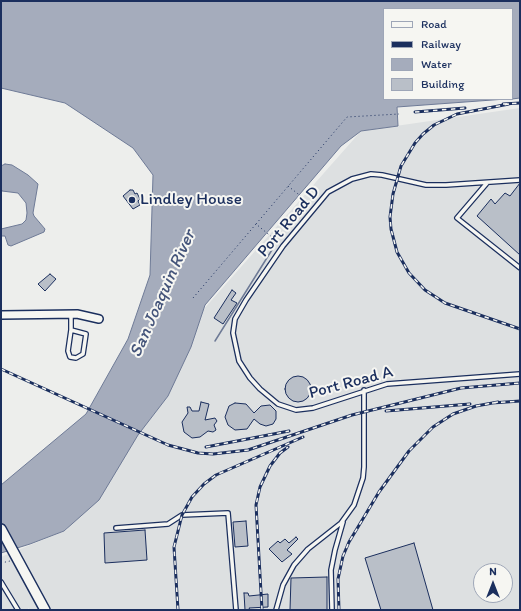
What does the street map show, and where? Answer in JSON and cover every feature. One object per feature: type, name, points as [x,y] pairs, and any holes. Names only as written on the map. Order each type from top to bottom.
[{"type":"street","points":[[1,315],[71,314],[99,319]]},
{"type":"street","points":[[1,529],[46,610]]},
{"type":"lane","name":"Port Road D","points":[[233,333],[236,319],[246,300],[283,246],[328,192],[352,179],[371,174],[387,175],[426,185],[520,180]]},
{"type":"lane","points":[[486,183],[457,218],[520,268]]},
{"type":"lane","points":[[71,314],[71,330],[68,351],[70,357],[76,358],[83,354],[86,334],[71,330]]},
{"type":"lane","name":"Port Road A","points":[[233,333],[236,352],[244,370],[260,389],[283,406],[296,410],[307,409],[387,384],[520,374]]},
{"type":"lane","points":[[332,610],[331,570],[335,550],[344,520],[354,504],[363,478],[365,432],[364,390]]},
{"type":"lane","points":[[116,528],[168,524],[182,514],[228,513],[236,610]]},
{"type":"lane","points":[[276,610],[283,585],[294,565],[312,546],[344,520]]},
{"type":"lane","points":[[1,582],[3,590],[18,610]]},
{"type":"path","points":[[193,298],[347,117],[399,114]]},
{"type":"path","points":[[288,186],[315,208]]},
{"type":"path","points":[[256,224],[283,246]]},
{"type":"path","points":[[1,563],[18,560]]},
{"type":"shaded area","points":[[520,108],[520,610],[31,610],[28,608],[28,610],[1,610],[1,557],[67,530],[149,394],[203,310],[361,131]]},
{"type":"water","name":"San Joaquin River","points":[[1,1],[520,1],[520,98],[513,99],[513,8],[383,8],[383,100],[492,100],[397,107],[398,126],[361,131],[341,146],[205,305],[191,347],[168,396],[138,435],[99,500],[64,531],[1,553],[1,485],[86,414],[128,339],[150,275],[153,175],[133,148],[65,103],[1,88]]},
{"type":"water","points":[[5,164],[12,165],[28,175],[38,184],[33,213],[45,229],[44,232],[11,246],[8,245],[5,236],[1,236],[1,229],[22,224],[26,220],[27,213],[26,203],[18,193],[2,191],[1,166]]},
{"type":"building","points":[[520,183],[520,255],[477,216],[491,199],[495,204],[505,193],[510,196]]},
{"type":"building","name":"Lindley House","points":[[130,190],[133,190],[135,194],[137,193],[140,199],[138,201],[140,205],[133,209],[123,196]]},
{"type":"building","points":[[50,274],[56,279],[45,291],[38,284]]},
{"type":"building","points":[[232,290],[236,293],[231,300],[237,303],[223,324],[214,318]]},
{"type":"building","points":[[298,376],[307,380],[311,389],[307,398],[298,402],[289,398],[285,389],[289,380]]},
{"type":"building","points":[[201,402],[209,404],[205,420],[215,418],[217,421],[214,425],[216,430],[213,432],[208,431],[200,437],[192,438],[184,432],[182,422],[188,413],[187,407],[190,407],[192,411],[199,411]]},
{"type":"building","points":[[235,403],[246,404],[254,413],[261,406],[270,405],[276,411],[276,419],[273,424],[266,426],[260,424],[254,419],[247,429],[235,430],[228,425],[225,417],[229,406]]},
{"type":"building","points":[[246,521],[248,546],[235,547],[233,522]]},
{"type":"building","points":[[145,530],[147,560],[105,563],[104,533]]},
{"type":"building","points":[[296,537],[298,539],[287,550],[292,554],[282,562],[269,549],[278,541],[280,543],[285,539],[289,543]]},
{"type":"building","points":[[414,543],[433,610],[381,610],[365,558]]},
{"type":"building","points":[[327,577],[327,610],[290,610],[291,578]]},
{"type":"building","points":[[244,593],[248,593],[249,596],[268,594],[268,607],[249,608],[250,610],[245,610]]},
{"type":"waterway","points":[[215,341],[275,245]]},
{"type":"railway","points":[[503,104],[520,103]]},
{"type":"railway","points":[[509,104],[457,114],[434,125],[423,134],[415,143],[401,166],[393,194],[390,217],[391,229],[397,252],[409,273],[425,290],[445,303],[520,329]]},
{"type":"railway","points":[[415,112],[465,108]]},
{"type":"railway","points":[[1,369],[168,445],[198,453],[213,454],[248,450],[352,415],[461,388],[520,383]]},
{"type":"railway","points":[[492,403],[520,401]]},
{"type":"railway","points":[[339,610],[338,579],[343,556],[349,542],[379,492],[409,451],[433,427],[453,414],[476,406],[498,402]]},
{"type":"railway","points":[[386,411],[470,404]]},
{"type":"railway","points":[[206,447],[289,431]]},
{"type":"railway","points":[[178,610],[174,547],[182,515],[192,497],[204,484],[216,475],[303,437]]},
{"type":"railway","points":[[262,610],[256,505],[260,487],[270,466],[280,453],[288,447]]},
{"type":"place","name":"Lindley House","points":[[132,200]]}]
